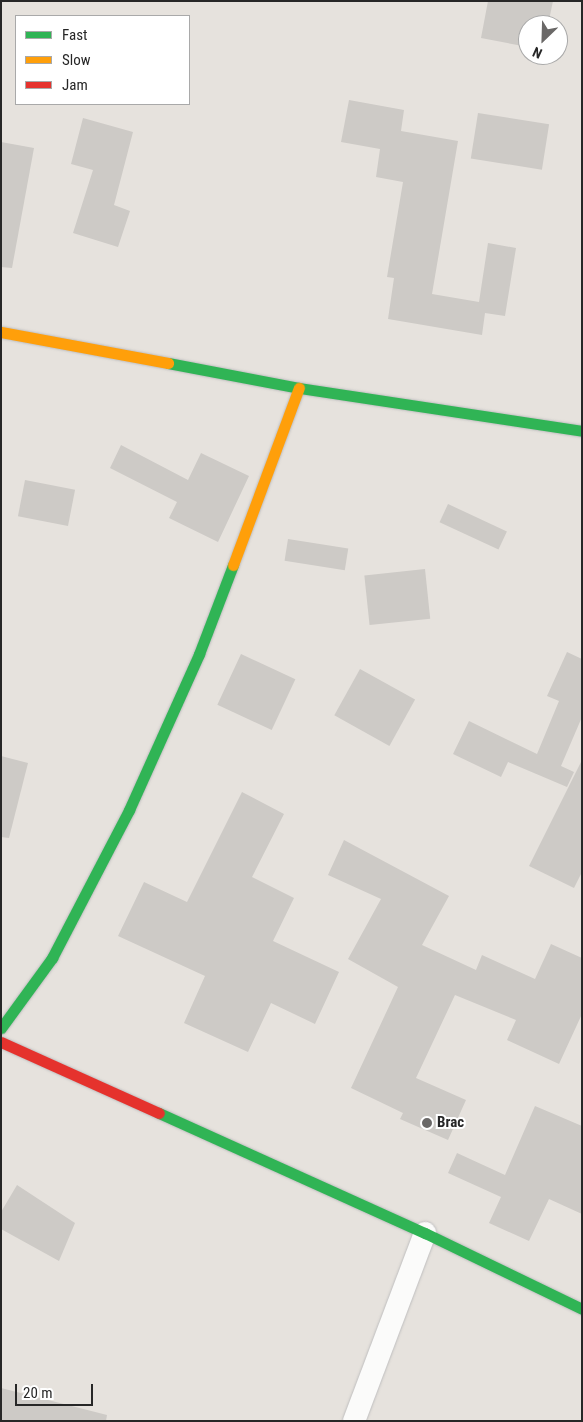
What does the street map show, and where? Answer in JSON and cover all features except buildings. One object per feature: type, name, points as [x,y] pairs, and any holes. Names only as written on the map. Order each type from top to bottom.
[{"type":"street","points":[[1,332],[299,388],[582,431]]},
{"type":"street","points":[[1,1028],[52,958],[129,810],[199,654],[299,388]]},
{"type":"street","points":[[1,1042],[425,1233],[582,1308]]},
{"type":"street","points":[[354,1421],[425,1233]]},
{"type":"traffic: fast","points":[[168,363],[299,388],[582,431]]},
{"type":"traffic: fast","points":[[1,1028],[52,958],[129,810],[199,654],[233,565]]},
{"type":"traffic: fast","points":[[159,1113],[425,1233],[582,1309]]},
{"type":"traffic: slow","points":[[1,332],[168,363]]},
{"type":"traffic: slow","points":[[233,565],[299,388]]},
{"type":"traffic: jam","points":[[1,1042],[159,1113]]},
{"type":"place","name":"Brac","points":[[427,1123]]}]
